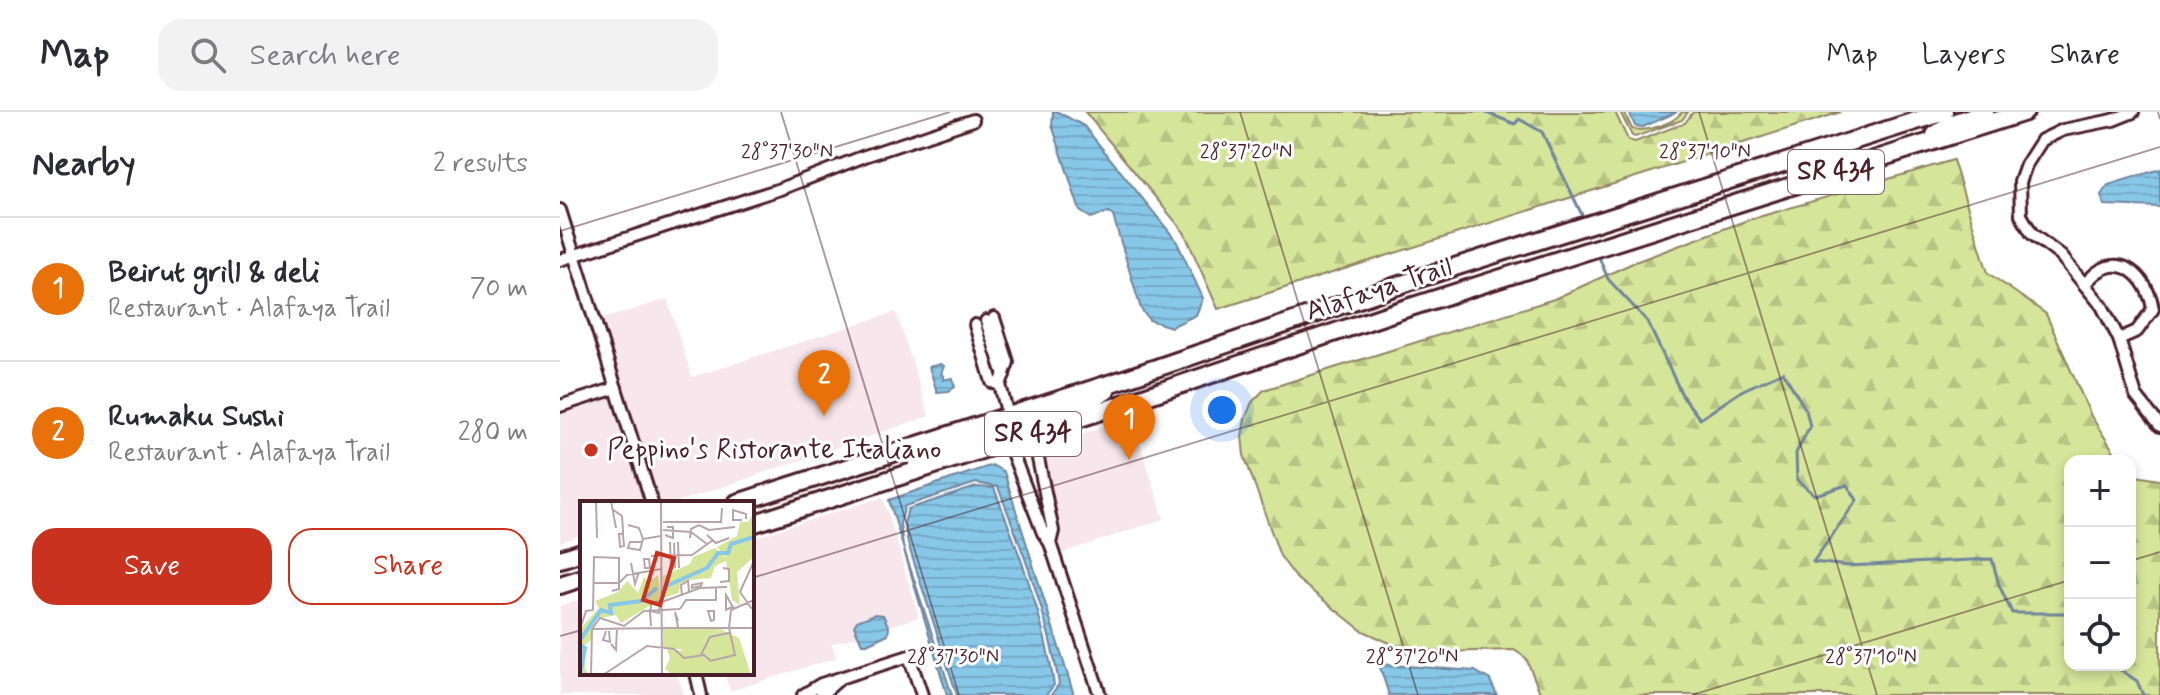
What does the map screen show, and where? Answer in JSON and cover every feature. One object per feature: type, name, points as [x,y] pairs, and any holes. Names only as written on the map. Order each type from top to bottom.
[{"type":"main road","name":"Alafaya Trail","points":[[743,501],[1124,379],[1423,277],[1944,112]]},
{"type":"main road","points":[[1917,146],[1955,122],[1985,112]]},
{"type":"main road","name":"Alafaya Trail","points":[[754,523],[1043,431],[1401,310],[2025,112]]},
{"type":"main road","points":[[1734,203],[1740,186],[1753,172]]},
{"type":"main road","points":[[1401,310],[1420,291],[1423,277]]},
{"type":"main road","points":[[1008,442],[1030,423],[1085,404],[1124,379]]},
{"type":"main road","points":[[888,480],[943,449],[1001,429],[1008,416]]},
{"type":"main road","points":[[560,559],[580,553]]},
{"type":"main road","points":[[560,585],[580,579]]},
{"type":"street","points":[[2133,112],[2113,120],[2063,130],[2042,140],[2026,165],[2020,182],[2021,215],[2032,234],[2061,256],[2102,306],[2119,339],[2136,396],[2160,426]]},
{"type":"street","points":[[560,260],[780,189],[865,156],[973,120]]},
{"type":"street","points":[[560,210],[651,501]]},
{"type":"street","points":[[2084,284],[2102,269],[2121,267],[2136,273],[2151,293],[2153,309],[2137,331],[2119,339]]},
{"type":"street","points":[[985,322],[1002,381],[1008,416]]},
{"type":"street","points":[[560,406],[616,388]]},
{"type":"street","points":[[1043,431],[1036,449],[1053,531],[1050,543]]},
{"type":"street","points":[[1008,442],[1043,533],[1050,543],[1100,695]]},
{"type":"street","points":[[803,695],[821,684],[909,656],[922,695]]},
{"type":"street","points":[[696,675],[701,695]]},
{"type":"street","points":[[821,695],[839,680]]},
{"type":"shaded area","points":[[667,299],[692,377],[896,312],[929,416],[681,501],[657,501],[600,320]]},
{"type":"shaded area","points":[[612,394],[645,501],[580,501],[580,536],[560,542],[560,411]]},
{"type":"shaded area","points":[[1137,415],[1134,424],[1164,519],[1059,554],[1056,542],[1058,530],[1041,448]]},
{"type":"shaded area","points":[[883,497],[919,617],[832,644],[836,658],[730,691],[725,675],[754,675],[754,537]]},
{"type":"shaded area","points":[[580,600],[580,675],[678,675],[684,695],[560,695],[560,606]]},
{"type":"green space","points":[[1085,112],[1615,112],[1628,140],[1635,142],[1685,123],[1693,112],[1841,112],[1218,309],[1184,232]]},
{"type":"green space","points":[[1620,112],[1624,112],[1632,129],[1638,130],[1659,126],[1682,112],[1688,112],[1682,120],[1635,137]]},
{"type":"green space","points":[[1953,160],[1988,273],[2046,314],[2091,416],[2116,455],[2064,455],[2064,671],[2136,671],[2136,476],[2160,480],[2160,695],[1541,695],[1526,658],[1514,650],[1440,652],[1394,645],[1361,630],[1297,579],[1280,556],[1244,455],[1242,436],[1245,419],[1252,402],[1264,390],[1554,299],[1635,262],[1745,221]]},
{"type":"water","points":[[1053,112],[1084,126],[1176,240],[1203,298],[1196,315],[1171,327],[1149,320],[1141,309],[1113,216],[1109,212],[1091,218],[1080,211],[1052,125]]},
{"type":"water","points":[[1629,112],[1677,112],[1643,127],[1635,126]]},
{"type":"water","points":[[2160,169],[2160,207],[2104,205],[2101,195],[2108,185]]},
{"type":"water","points":[[944,366],[941,374],[943,380],[952,378],[955,387],[949,391],[937,392],[929,367]]},
{"type":"water","points":[[992,465],[1004,472],[1074,695],[1051,695],[1059,684],[1041,609],[1025,560],[998,487],[976,483],[905,506],[900,524],[903,546],[952,695],[947,695],[889,500]]},
{"type":"water","points":[[976,487],[994,488],[1030,585],[1054,685],[1046,695],[957,695],[904,523],[908,509]]},
{"type":"water","points":[[875,614],[883,615],[889,628],[888,634],[862,644],[854,626],[857,621]]},
{"type":"water","points":[[1379,664],[1475,671],[1490,680],[1497,695],[1389,695]]},
{"type":"waterway","points":[[1484,112],[1515,124],[1519,119],[1542,132],[1584,219]]},
{"type":"waterway","points":[[1597,252],[1608,279],[1647,321],[1683,397],[1700,419],[1743,390],[1783,372],[1806,410],[1810,426],[1796,453],[1797,480],[1815,495],[1847,485],[1857,500],[1813,562],[1848,566],[1992,559],[1999,585],[2012,613],[2064,613]]},
{"type":"waterway","points":[[2122,671],[2137,681],[2143,695]]},
{"type":"place","name":"Rumaku Sushi","points":[[824,416]]},
{"type":"place","name":"Peppino's Ristorante Italiano","points":[[591,450]]},
{"type":"place","name":"Beirut grill & deli","points":[[1129,460]]}]
